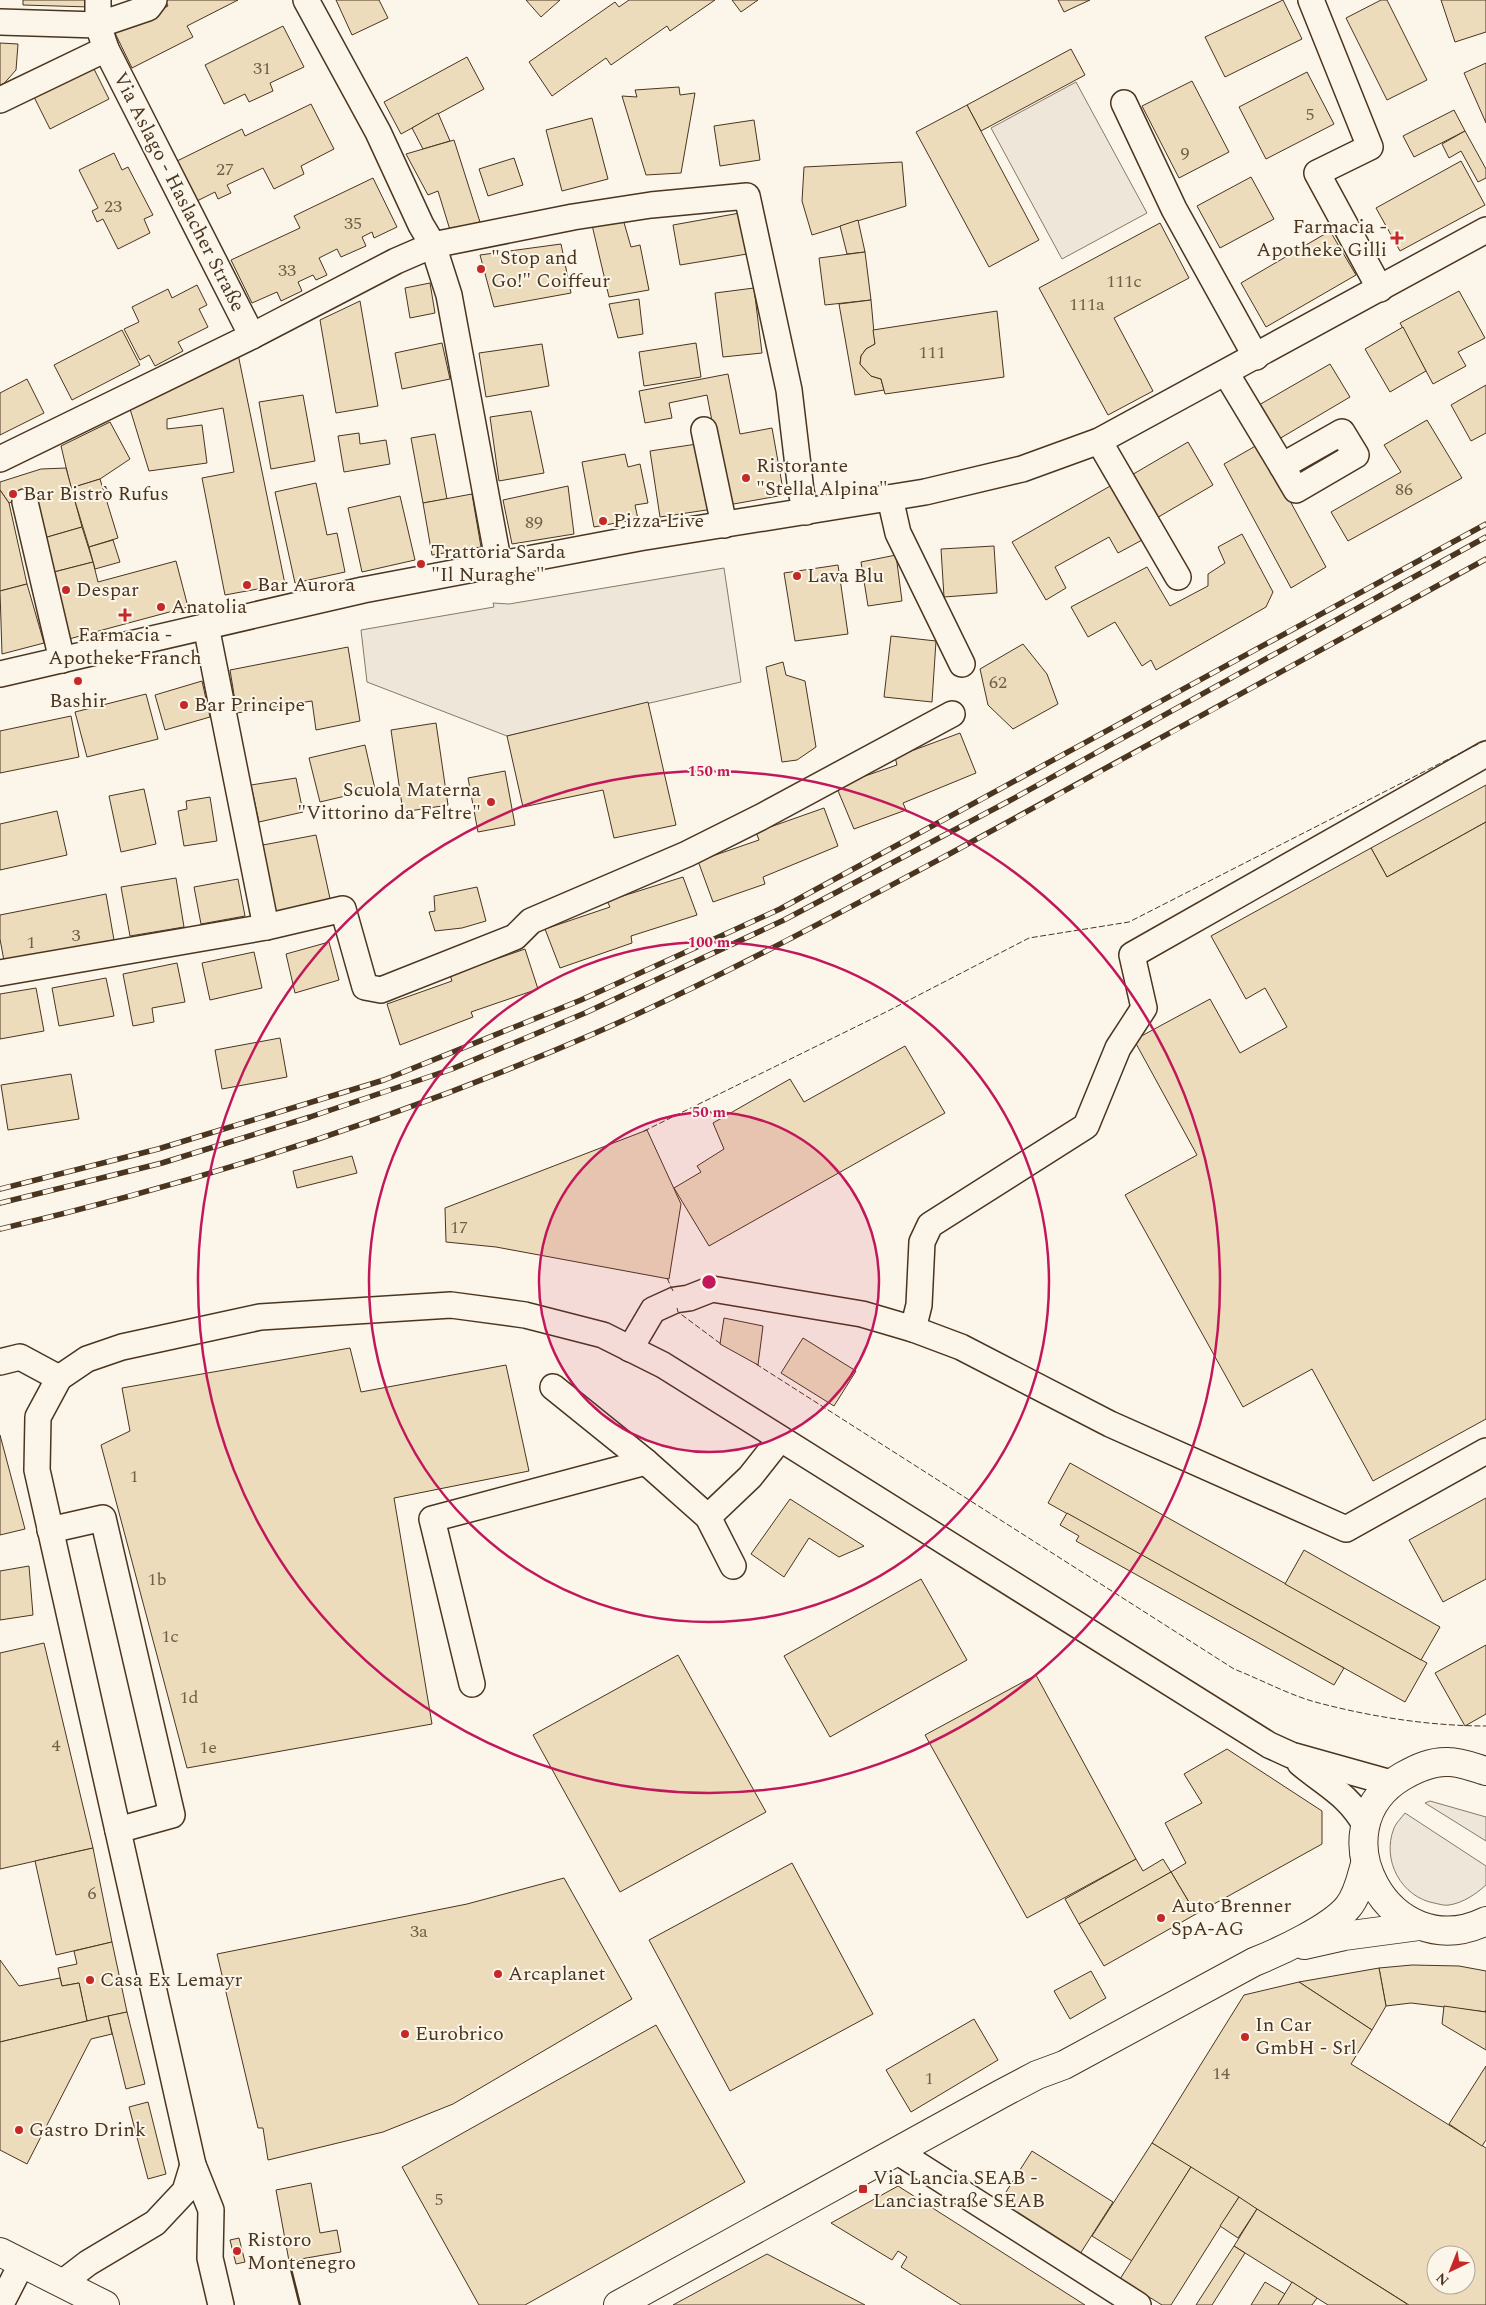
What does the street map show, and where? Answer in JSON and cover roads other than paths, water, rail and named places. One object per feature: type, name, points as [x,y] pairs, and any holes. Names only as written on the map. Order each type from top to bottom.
[{"type":"main road","points":[[1482,1926],[1435,1930],[1419,1926],[1401,1917],[1380,1897],[1365,1864],[1363,1842],[1366,1826],[1375,1803],[1391,1783],[1421,1766],[1449,1762],[1486,1771]]},
{"type":"main road","points":[[1287,1949],[1348,1907],[1360,1883],[1365,1864]]},
{"type":"main road","points":[[618,2305],[1037,2075],[1064,2066],[1254,1962],[1287,1949],[1344,1936],[1419,1926]]},
{"type":"main road","points":[[11,2258],[106,2305]]},
{"type":"street","name":"Via Aslago - Haslacher Straße","points":[[98,0],[98,25],[106,49],[252,336]]},
{"type":"street","points":[[0,22],[98,25],[148,8],[154,0]]},
{"type":"street","points":[[306,0],[378,132],[421,225],[433,245],[449,295],[499,565]]},
{"type":"street","points":[[1311,0],[1370,147],[1317,173],[1380,288]]},
{"type":"street","points":[[0,100],[106,49]]},
{"type":"street","points":[[1124,103],[1174,209],[1256,357]]},
{"type":"street","name":"Via Aslago - Haslacher Straße","points":[[0,458],[252,336],[433,245],[573,217],[651,205],[747,196],[789,390],[800,492],[806,512]]},
{"type":"street","points":[[0,674],[363,590],[724,525],[890,498],[1022,469],[1099,441],[1226,374],[1486,230]]},
{"type":"street","points":[[1226,374],[1282,466]]},
{"type":"street","points":[[704,430],[724,525]]},
{"type":"street","points":[[1099,441],[1178,577]]},
{"type":"street","points":[[890,498],[898,533],[962,664]]},
{"type":"street","points":[[25,502],[62,660]]},
{"type":"street","points":[[206,626],[266,927]]},
{"type":"street","points":[[0,974],[266,927],[343,909],[365,987],[382,990],[515,937],[531,921],[686,854],[761,817],[952,714]]},
{"type":"street","points":[[913,1329],[919,1305],[922,1242],[924,1234],[930,1225],[1086,1126],[1118,1048],[1144,1008],[1132,956],[1486,754]]},
{"type":"street","points":[[630,1349],[653,1310],[675,1300],[689,1298],[712,1289],[862,1314],[913,1329],[961,1347],[1110,1424],[1346,1529],[1486,1450]]},
{"type":"street","points":[[221,2305],[210,2258],[211,2210],[193,2165],[37,1470],[38,1417],[59,1378],[87,1359],[122,1348],[260,1317],[451,1305],[525,1314],[603,1335],[663,1365],[1269,1745],[1291,1755],[1391,1783]]},
{"type":"street","points":[[0,1362],[20,1357],[59,1378]]},
{"type":"street","points":[[553,1387],[646,1462],[708,1517],[733,1566]]},
{"type":"street","points":[[708,1517],[750,1477],[780,1438]]},
{"type":"street","points":[[472,1684],[432,1519],[646,1462]]},
{"type":"street","points":[[50,1530],[103,1518],[172,1815],[118,1830]]},
{"type":"street","points":[[1291,1755],[1322,1782],[1344,1795],[1366,1826]]},
{"type":"street","points":[[898,2152],[1138,2305]]},
{"type":"street","points":[[62,2283],[88,2262],[155,2223],[185,2191],[193,2165]]},
{"type":"street","points":[[1,2304],[11,2258]]},
{"type":"railway","points":[[0,1189],[158,1149],[384,1080],[581,1000],[780,909],[1486,524]]},
{"type":"railway","points":[[0,1203],[162,1163],[310,1117],[452,1069],[585,1013],[784,920],[1009,801],[1486,537]]},
{"type":"railway","points":[[0,1229],[151,1190],[301,1145],[448,1093],[593,1034],[730,970],[864,900],[1486,559]]},
{"type":"place","name":"Farmacia - Apotheke Gilli","points":[[1397,238]]},
{"type":"place","name":"\"Stop and Go!\" Coiffeur","points":[[481,269]]},
{"type":"place","name":"Ristorante \"Stella Alpina\"","points":[[746,478]]},
{"type":"place","name":"Bar Bistrò Rufus","points":[[13,494]]},
{"type":"place","name":"Pizza Live","points":[[603,521]]},
{"type":"place","name":"Trattoria Sarda \"Il Nuraghe\"","points":[[421,564]]},
{"type":"place","name":"Lava Blu","points":[[797,576]]},
{"type":"place","name":"Bar Aurora","points":[[247,585]]},
{"type":"place","name":"Despar","points":[[66,590]]},
{"type":"place","name":"Anatolia","points":[[161,607]]},
{"type":"place","name":"Farmacia - Apotheke Franch","points":[[125,615]]},
{"type":"place","name":"Bashir","points":[[78,681]]},
{"type":"place","name":"Bar Principe","points":[[184,705]]},
{"type":"place","name":"Scuola Materna \"Vittorino da Feltre\"","points":[[491,802]]},
{"type":"place","name":"Auto Brenner SpA-AG","points":[[1161,1918]]},
{"type":"place","name":"Arcaplanet","points":[[498,1974]]},
{"type":"place","name":"Casa Ex Lemayr","points":[[90,1980]]},
{"type":"place","name":"Eurobrico","points":[[405,2034]]},
{"type":"place","name":"In Car GmbH - Srl","points":[[1245,2037]]},
{"type":"place","name":"Gastro Drink","points":[[19,2130]]},
{"type":"place","name":"Via Lancia SEAB - Lanciastraße SEAB","points":[[863,2189]]},
{"type":"place","name":"Ristoro Montenegro","points":[[237,2251]]}]
